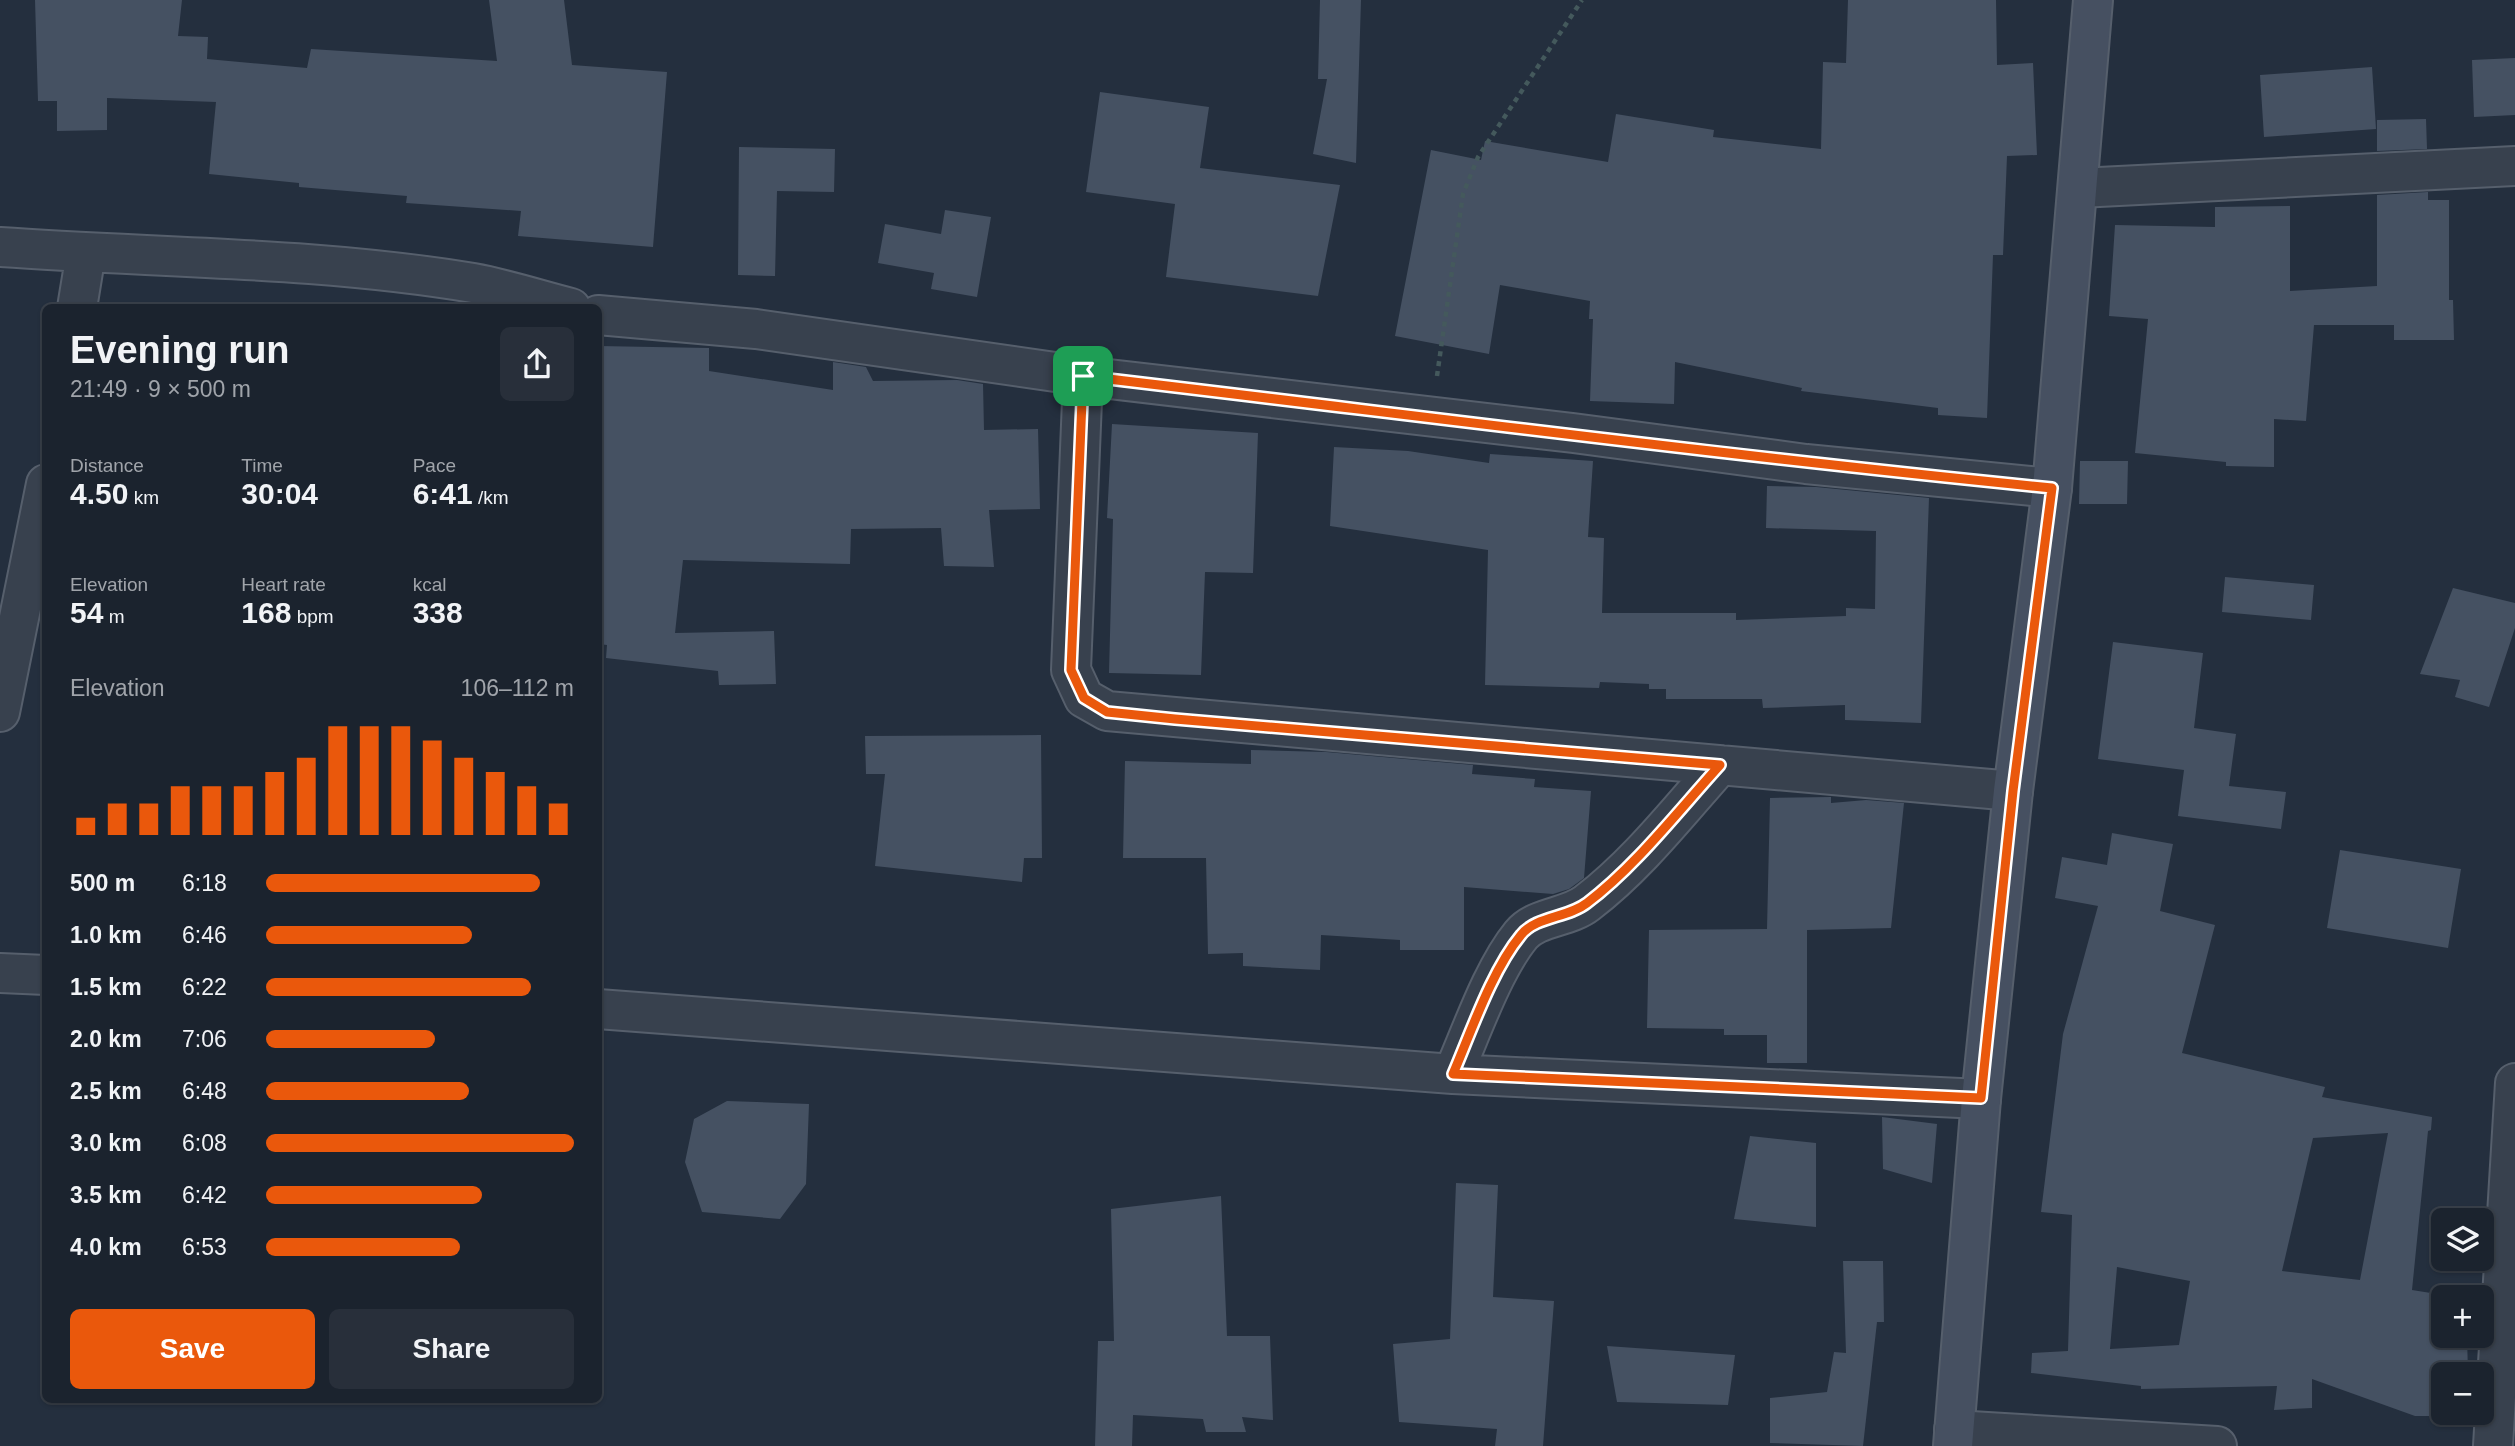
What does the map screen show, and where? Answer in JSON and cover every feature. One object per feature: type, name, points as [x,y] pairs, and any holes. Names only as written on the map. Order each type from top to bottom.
[{"type":"main road","points":[[1953,1438],[1981,1098],[2013,791],[2052,488],[2094,0]]},
{"type":"street","points":[[2079,188],[2515,166]]},
{"type":"street","points":[[0,247],[258,261],[427,277],[476,284],[555,304]]},
{"type":"street","points":[[78,304],[86,253]]},
{"type":"street","points":[[602,315],[756,329],[1083,376],[1806,464],[2052,488]]},
{"type":"street","points":[[1083,376],[1071,670],[1084,698],[1107,712],[2013,791]]},
{"type":"street","points":[[0,712],[42,504]]},
{"type":"street","points":[[1453,1074],[1494,982],[1520,936],[1535,925],[1567,915],[1586,905],[1647,845],[1720,765]]},
{"type":"street","points":[[0,973],[42,975]]},
{"type":"street","points":[[602,1009],[1453,1074],[1981,1098]]},
{"type":"street","points":[[2493,1446],[2515,1083]]},
{"type":"street","points":[[1953,1438],[2217,1446]]},
{"type":"path","points":[[1431,417],[1463,194],[1478,157],[1582,0]]},
{"type":"building","points":[[35,0],[182,0],[178,36],[208,37],[207,59],[307,68],[311,49],[497,61],[489,0],[564,0],[572,65],[667,72],[653,247],[518,236],[521,211],[406,203],[407,196],[299,187],[299,183],[209,174],[216,102],[107,98],[107,130],[57,131],[57,101],[38,101]]},
{"type":"building","points":[[1320,0],[1361,0],[1356,163],[1313,154],[1327,79],[1318,79]]},
{"type":"building","points":[[1848,0],[1996,0],[1997,65],[2033,63],[2037,155],[2007,156],[2003,255],[1993,255],[1987,418],[1938,415],[1938,408],[1801,391],[1802,388],[1675,362],[1674,404],[1590,401],[1593,319],[1589,319],[1590,301],[1500,285],[1489,354],[1395,336],[1431,150],[1481,160],[1485,141],[1608,162],[1616,114],[1714,130],[1713,137],[1821,149],[1823,62],[1846,63]]},
{"type":"building","points":[[2515,58],[2515,115],[2474,117],[2472,60]]},
{"type":"building","points":[[2372,67],[2376,129],[2264,137],[2260,75]]},
{"type":"building","points":[[1100,92],[1209,107],[1200,168],[1340,185],[1318,296],[1166,277],[1175,204],[1086,192]]},
{"type":"building","points":[[2426,119],[2427,149],[2377,151],[2377,120]]},
{"type":"building","points":[[739,147],[835,149],[834,192],[777,191],[775,276],[738,275]]},
{"type":"building","points":[[2428,192],[2428,200],[2449,200],[2449,300],[2453,300],[2454,340],[2394,340],[2394,325],[2314,325],[2306,421],[2274,419],[2274,467],[2226,466],[2226,462],[2135,453],[2148,319],[2109,316],[2115,225],[2215,227],[2215,207],[2290,206],[2290,291],[2377,286],[2377,195]]},
{"type":"building","points":[[945,210],[991,217],[977,297],[931,289],[934,273],[878,263],[885,224],[941,234]]},
{"type":"building","points":[[602,346],[709,348],[709,371],[833,390],[833,362],[866,367],[873,381],[957,380],[983,384],[984,430],[1038,429],[1040,509],[989,510],[994,567],[944,566],[941,528],[851,529],[850,564],[683,560],[675,633],[774,631],[776,684],[719,685],[718,671],[606,658],[607,645],[602,644]]},
{"type":"building","points":[[1112,424],[1258,433],[1253,573],[1205,572],[1201,675],[1109,673],[1113,519],[1107,518]]},
{"type":"building","points":[[1334,447],[1408,451],[1489,463],[1490,454],[1593,461],[1588,537],[1604,538],[1602,613],[1736,613],[1736,620],[1846,616],[1846,608],[1875,609],[1876,531],[1766,528],[1767,486],[1816,487],[1929,498],[1921,723],[1845,720],[1845,705],[1763,708],[1762,699],[1666,699],[1666,689],[1649,689],[1649,684],[1600,682],[1599,688],[1485,685],[1488,550],[1330,526]]},
{"type":"building","points":[[2080,461],[2128,461],[2127,504],[2079,504]]},
{"type":"building","points":[[2225,577],[2314,585],[2311,620],[2222,612]]},
{"type":"building","points":[[2453,588],[2515,603],[2515,628],[2489,707],[2455,697],[2460,680],[2420,674]]},
{"type":"building","points":[[2113,642],[2203,653],[2194,728],[2236,734],[2229,786],[2286,792],[2281,829],[2178,816],[2184,770],[2098,759]]},
{"type":"building","points":[[1041,735],[1042,858],[1024,858],[1022,882],[875,866],[885,774],[866,774],[865,736]]},
{"type":"building","points":[[1251,750],[1326,752],[1473,765],[1472,774],[1535,779],[1534,787],[1591,791],[1584,878],[1569,889],[1553,894],[1464,887],[1464,950],[1400,950],[1400,940],[1321,935],[1320,970],[1243,966],[1243,953],[1208,954],[1206,858],[1123,858],[1125,761],[1251,764]]},
{"type":"building","points":[[1831,797],[1831,803],[1866,800],[1904,803],[1891,928],[1807,930],[1807,1063],[1767,1063],[1767,1035],[1724,1035],[1724,1029],[1647,1028],[1649,930],[1767,929],[1770,798]]},
{"type":"building","points":[[2112,833],[2173,844],[2160,911],[2215,925],[2182,1053],[2325,1087],[2322,1097],[2432,1117],[2431,1130],[2428,1131],[2412,1290],[2431,1293],[2431,1348],[2467,1348],[2468,1362],[2431,1362],[2431,1416],[2415,1416],[2312,1379],[2312,1408],[2274,1410],[2277,1386],[2141,1389],[2141,1386],[2031,1373],[2032,1353],[2068,1351],[2072,1215],[2041,1212],[2063,1034],[2098,906],[2055,898],[2062,857],[2107,865]],"holes":[[[2388,1133],[2360,1280],[2282,1271],[2313,1138]],[[2117,1267],[2190,1281],[2179,1345],[2110,1349]]]},
{"type":"building","points":[[2340,850],[2461,869],[2448,948],[2327,928]]},
{"type":"building","points":[[727,1101],[809,1104],[806,1184],[780,1219],[702,1212],[685,1162],[694,1119]]},
{"type":"building","points":[[1882,1117],[1937,1124],[1932,1183],[1883,1169]]},
{"type":"building","points":[[1750,1136],[1816,1143],[1816,1227],[1734,1219]]},
{"type":"building","points":[[1456,1183],[1498,1185],[1493,1297],[1554,1301],[1543,1446],[1495,1446],[1497,1429],[1399,1422],[1393,1344],[1450,1339]]},
{"type":"building","points":[[1221,1196],[1227,1336],[1270,1336],[1273,1420],[1242,1417],[1246,1432],[1206,1432],[1203,1419],[1133,1415],[1132,1446],[1095,1446],[1098,1341],[1114,1341],[1111,1209]]},
{"type":"building","points":[[1843,1261],[1883,1261],[1884,1322],[1877,1322],[1863,1446],[1770,1443],[1770,1398],[1827,1392],[1834,1352],[1846,1353]]},
{"type":"building","points":[[1607,1346],[1735,1355],[1728,1405],[1617,1402]]},
{"type":"route","points":[[1083,376],[1573,433],[1806,464],[2052,488],[2013,791],[1981,1098],[1910,1097],[1453,1074],[1494,982],[1520,936],[1535,925],[1567,915],[1586,905],[1647,845],[1720,765],[1107,712],[1084,698],[1071,670],[1083,376]]}]
